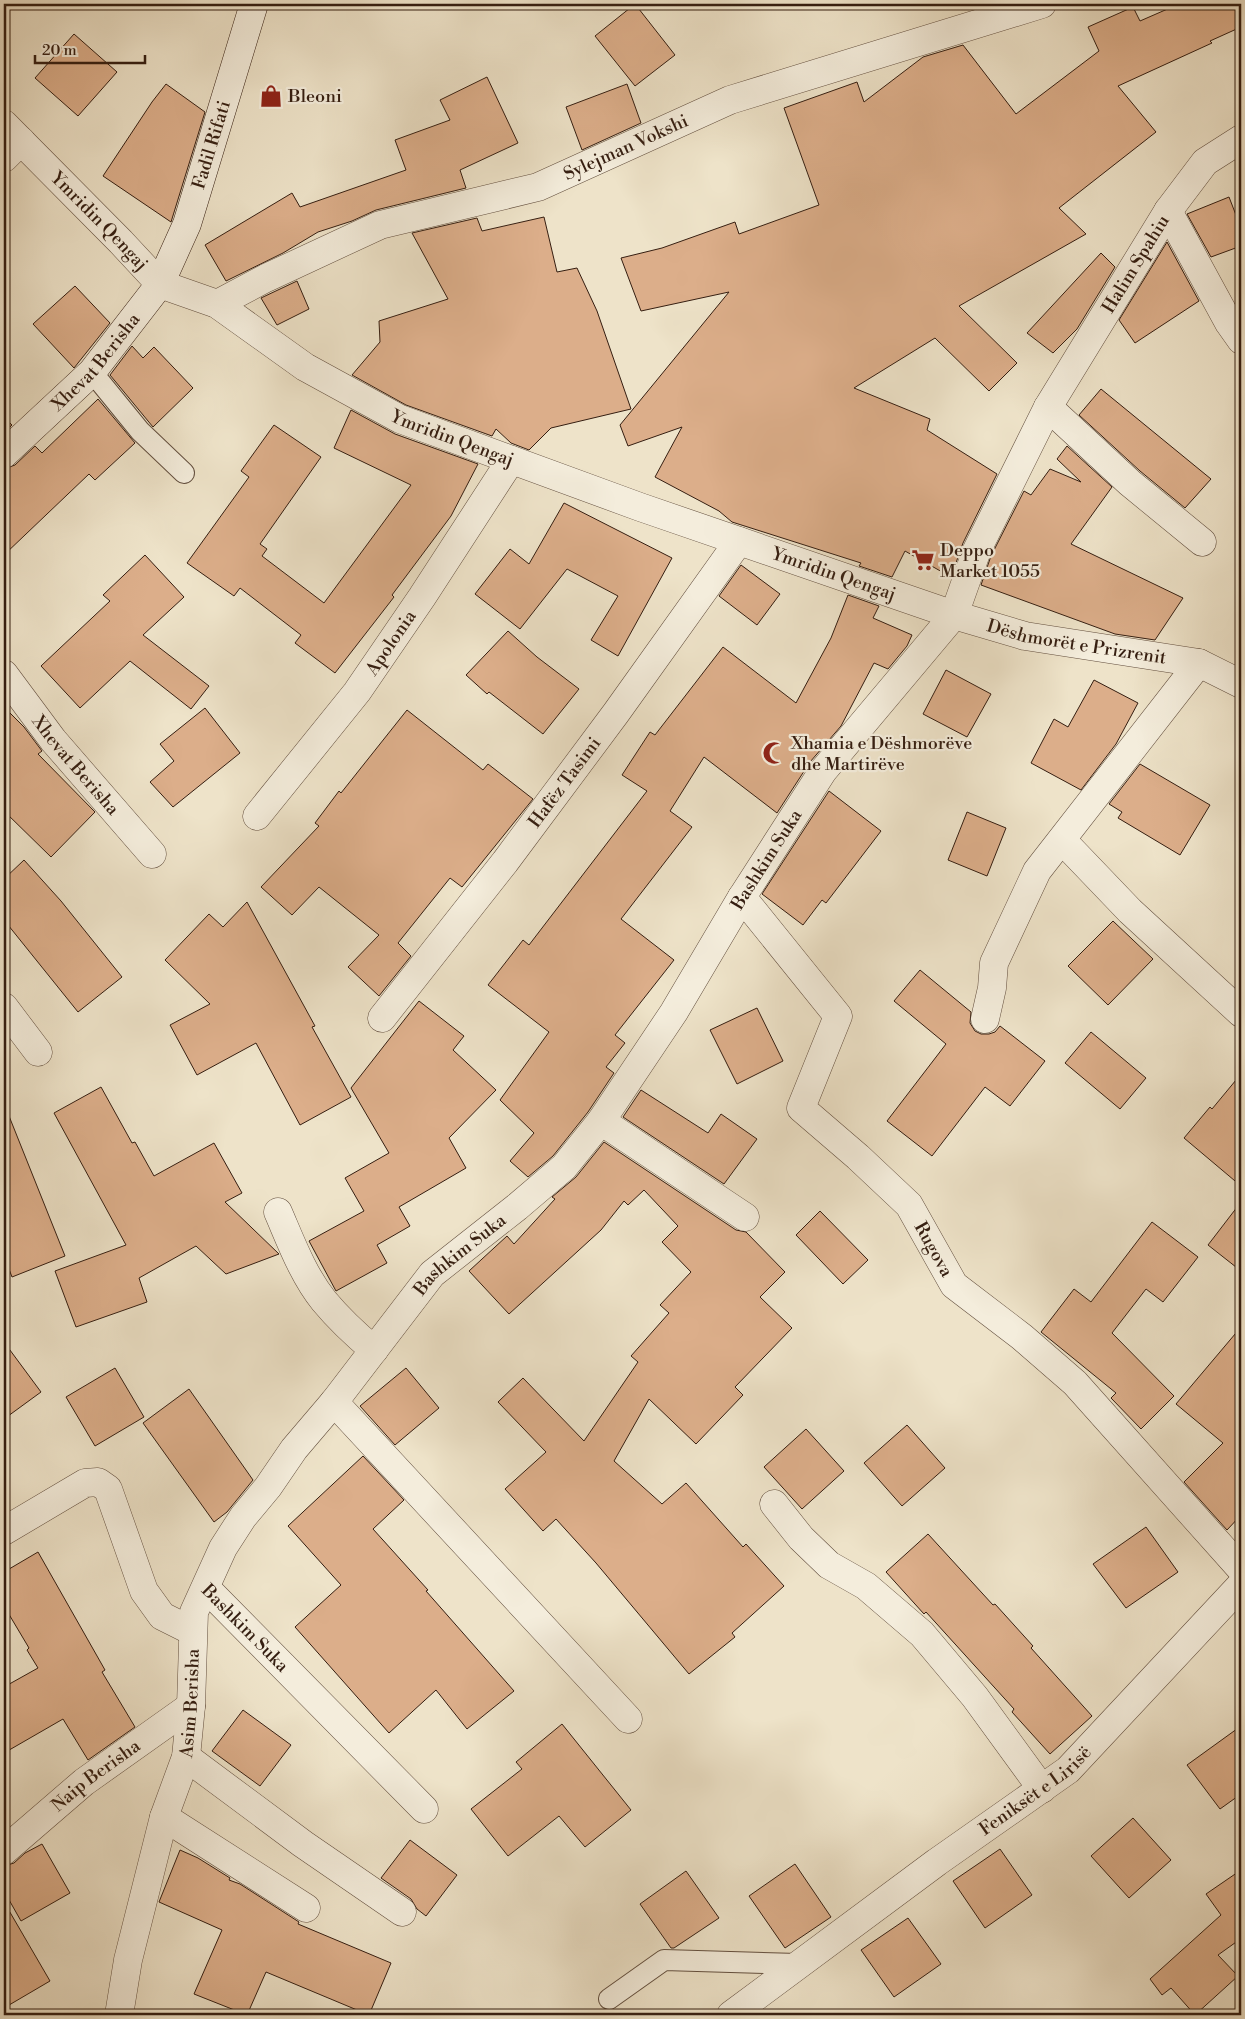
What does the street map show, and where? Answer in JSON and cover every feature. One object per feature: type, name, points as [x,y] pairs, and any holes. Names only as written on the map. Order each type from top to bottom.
[{"type":"street","name":"Fadil Rifati","points":[[160,284],[188,224],[254,4]]},
{"type":"street","name":"Sylejman Vokshi","points":[[217,304],[266,278],[380,225],[538,187],[730,100],[1042,4]]},
{"type":"street","name":"Halim Spahiu","points":[[954,615],[977,550],[1048,406],[1168,211],[1206,162],[1241,139]]},
{"type":"street","name":"Ymridin Qengaj","points":[[9,141],[122,242],[160,284],[217,304],[305,367],[391,414],[511,460],[954,615]]},
{"type":"street","points":[[1168,211],[1229,323],[1241,340]]},
{"type":"street","name":"Xhevat Berisha","points":[[4,454],[92,372],[160,284]]},
{"type":"street","points":[[1048,406],[1130,483],[1202,542]]},
{"type":"street","name":"Apolonia","points":[[257,816],[357,692],[422,597],[511,460]]},
{"type":"street","name":"Hafëz Tasimi","points":[[382,1018],[505,862],[616,713],[739,541]]},
{"type":"street","name":"Dëshmorët e Prizrenit","points":[[954,615],[1025,636],[1199,663],[1241,684]]},
{"type":"street","name":"Bashkim Suka","points":[[424,1809],[206,1588],[222,1548],[294,1449],[334,1402],[432,1274],[517,1208],[564,1167],[601,1121],[674,1012],[742,897],[823,771],[954,615]]},
{"type":"street","name":"Dëshmorët e Prizrenit","points":[[985,1019],[992,988],[994,963],[1037,871],[1199,663]]},
{"type":"street","name":"Xhevat Berisha","points":[[4,674],[53,740],[152,854]]},
{"type":"street","points":[[1062,840],[1130,911],[1241,1012]]},
{"type":"street","name":"Rugova","points":[[742,897],[838,1016],[801,1108],[858,1157],[909,1205],[954,1285],[1022,1337],[1075,1382],[1241,1569]]},
{"type":"street","points":[[4,1007],[38,1052]]},
{"type":"street","points":[[601,1121],[745,1217]]},
{"type":"street","points":[[278,1212],[300,1262],[323,1300],[350,1330],[374,1350]]},
{"type":"street","points":[[334,1402],[628,1719]]},
{"type":"street","points":[[4,1531],[85,1483],[98,1482],[108,1489],[144,1591],[162,1616],[192,1630]]},
{"type":"street","points":[[774,1504],[801,1538],[829,1565],[866,1586],[922,1634],[975,1697],[1042,1789]]},
{"type":"street","name":"Feniksët e Lirisë","points":[[731,2015],[937,1862],[1068,1770],[1241,1585]]},
{"type":"street","name":"Asim Berisha","points":[[119,2015],[128,1960],[164,1817],[186,1757],[191,1706],[194,1612],[206,1588]]},
{"type":"street","name":"Naip Berisha","points":[[4,1851],[84,1782],[191,1706]]},
{"type":"street","points":[[186,1757],[303,1844],[402,1912]]},
{"type":"street","points":[[164,1817],[306,1908]]},
{"type":"lane","points":[[92,372],[140,431],[184,473]]},
{"type":"lane","points":[[609,1998],[664,1960],[798,1964]]},
{"type":"building","points":[[635,4],[675,55],[635,86],[595,36]]},
{"type":"building","points":[[1179,4],[1241,4],[1241,27],[1210,41],[1212,43],[1118,86],[1156,132],[1059,208],[1086,234],[959,306],[1017,363],[989,391],[935,338],[854,388],[930,419],[927,430],[997,474],[963,543],[951,577],[905,551],[892,577],[859,566],[861,563],[732,522],[719,511],[655,477],[682,427],[628,446],[620,425],[729,292],[641,311],[621,258],[662,248],[735,222],[739,234],[819,205],[784,108],[857,82],[864,102],[923,57],[963,45],[1016,114],[1099,51],[1088,27],[1133,7],[1140,21]]},
{"type":"building","points":[[74,34],[117,72],[78,116],[35,78]]},
{"type":"building","points":[[487,77],[518,143],[460,170],[466,188],[376,210],[352,221],[318,232],[283,253],[226,281],[205,245],[292,193],[300,207],[406,170],[395,140],[450,120],[440,100]]},
{"type":"building","points":[[166,84],[205,112],[171,222],[103,176]]},
{"type":"building","points":[[627,84],[641,123],[582,150],[566,107]]},
{"type":"building","points":[[1229,197],[1241,228],[1241,246],[1211,257],[1187,214]]},
{"type":"building","points":[[544,217],[557,272],[577,268],[597,311],[631,409],[551,428],[529,450],[511,443],[496,429],[492,436],[406,405],[352,375],[380,342],[379,321],[448,299],[412,233],[477,218],[482,231]]},
{"type":"building","points":[[1167,242],[1199,301],[1135,343],[1119,320]]},
{"type":"building","points":[[1101,253],[1115,267],[1077,329],[1053,353],[1027,333]]},
{"type":"building","points":[[297,281],[309,309],[277,325],[261,298]]},
{"type":"building","points":[[75,286],[110,323],[74,368],[33,324]]},
{"type":"building","points":[[132,346],[143,358],[154,347],[193,388],[153,427],[110,375]]},
{"type":"building","points":[[1101,389],[1211,479],[1185,508],[1140,471],[1079,415]]},
{"type":"building","points":[[98,399],[135,443],[95,480],[89,474],[4,555],[4,469],[15,465],[35,446],[42,453]]},
{"type":"building","points":[[351,410],[395,434],[478,464],[451,516],[392,595],[394,597],[335,673],[295,643],[301,635],[240,588],[234,596],[187,563],[249,477],[241,471],[274,425],[321,457],[260,544],[267,549],[262,556],[324,603],[411,485],[334,448]]},
{"type":"building","points":[[4,417],[12,425],[4,433]]},
{"type":"building","points":[[1067,446],[1112,487],[1071,544],[1183,598],[1155,640],[1115,634],[981,585],[991,556],[1024,491],[1031,495],[1050,469],[1081,482],[1057,459]]},
{"type":"building","points":[[564,503],[672,558],[618,656],[591,640],[618,596],[567,569],[520,629],[475,594],[510,549],[529,564]]},
{"type":"building","points":[[145,555],[184,597],[143,635],[209,686],[191,709],[130,661],[80,708],[41,666],[110,601],[103,595]]},
{"type":"building","points":[[741,565],[780,594],[757,625],[719,596]]},
{"type":"building","points":[[848,595],[879,606],[873,618],[912,635],[907,646],[888,669],[874,663],[841,726],[810,762],[777,813],[704,757],[670,811],[692,827],[621,919],[674,960],[615,1035],[625,1043],[606,1067],[614,1073],[588,1112],[553,1156],[528,1177],[510,1161],[534,1133],[500,1100],[549,1032],[488,985],[523,940],[529,945],[647,791],[622,775],[650,732],[655,735],[723,647],[796,703],[831,638]]},
{"type":"building","points":[[508,631],[537,657],[579,689],[543,734],[489,692],[487,694],[466,675]]},
{"type":"building","points":[[946,670],[991,694],[967,737],[923,714]]},
{"type":"building","points":[[1094,680],[1138,703],[1116,744],[1081,790],[1031,763],[1054,719],[1068,727]]},
{"type":"building","points":[[4,707],[24,727],[42,751],[38,754],[95,812],[51,857],[4,811]]},
{"type":"building","points":[[205,708],[240,753],[173,807],[150,782],[174,761],[160,744]]},
{"type":"building","points":[[407,710],[483,770],[488,764],[533,799],[462,887],[450,878],[398,943],[411,956],[379,996],[348,967],[379,935],[319,887],[292,915],[261,887],[319,826],[315,823],[339,791],[341,793]]},
{"type":"building","points":[[1140,764],[1210,805],[1180,855],[1118,818],[1122,812],[1109,804]]},
{"type":"building","points":[[829,791],[881,831],[826,903],[822,900],[803,925],[762,894]]},
{"type":"building","points":[[967,812],[1006,828],[987,876],[948,860]]},
{"type":"building","points":[[24,860],[61,901],[122,977],[78,1012],[4,920],[4,879]]},
{"type":"building","points":[[247,902],[315,1026],[312,1027],[351,1097],[300,1125],[256,1043],[197,1075],[170,1025],[210,1004],[165,960],[209,914],[223,927]]},
{"type":"building","points":[[1113,921],[1153,959],[1108,1005],[1068,966]]},
{"type":"building","points":[[920,970],[971,1012],[970,1023],[975,1031],[981,1034],[989,1034],[995,1032],[1000,1026],[1045,1061],[1010,1106],[985,1087],[932,1156],[887,1121],[946,1044],[894,1001]]},
{"type":"building","points":[[419,1001],[464,1036],[453,1050],[496,1090],[449,1138],[466,1168],[399,1207],[410,1226],[377,1245],[387,1263],[336,1291],[309,1241],[364,1211],[345,1178],[389,1153],[351,1088]]},
{"type":"building","points":[[757,1008],[783,1061],[737,1084],[710,1030]]},
{"type":"building","points":[[1091,1032],[1146,1078],[1120,1109],[1065,1063]]},
{"type":"building","points":[[1241,1074],[1241,1186],[1184,1138],[1210,1107],[1212,1109]]},
{"type":"building","points":[[101,1087],[132,1143],[135,1142],[154,1176],[214,1143],[242,1193],[225,1202],[279,1254],[226,1274],[196,1246],[139,1278],[147,1302],[76,1327],[55,1271],[126,1245],[54,1113]]},
{"type":"building","points":[[641,1090],[708,1133],[721,1114],[757,1139],[724,1184],[623,1117]]},
{"type":"building","points":[[4,1106],[65,1256],[12,1277],[4,1256]]},
{"type":"building","points":[[604,1142],[736,1230],[746,1232],[785,1272],[760,1297],[792,1328],[735,1387],[743,1395],[696,1444],[649,1399],[614,1461],[662,1504],[686,1483],[743,1547],[746,1544],[784,1586],[732,1633],[735,1637],[689,1674],[596,1563],[556,1519],[543,1531],[505,1489],[546,1452],[498,1402],[523,1378],[584,1441],[638,1362],[631,1356],[669,1313],[660,1305],[691,1272],[662,1242],[678,1226],[644,1190],[628,1205],[624,1201],[601,1230],[509,1314],[469,1271],[507,1236],[514,1244],[555,1199],[552,1197],[576,1177]]},
{"type":"building","points":[[1241,1202],[1241,1271],[1208,1245]]},
{"type":"building","points":[[820,1211],[868,1260],[843,1284],[796,1235]]},
{"type":"building","points":[[1152,1222],[1198,1257],[1163,1302],[1146,1289],[1112,1333],[1174,1396],[1141,1429],[1111,1398],[1116,1393],[1041,1332],[1074,1289],[1091,1302]]},
{"type":"building","points":[[1241,1327],[1241,1515],[1227,1530],[1184,1482],[1223,1443],[1176,1404]]},
{"type":"building","points":[[4,1342],[41,1392],[4,1419]]},
{"type":"building","points":[[115,1368],[144,1417],[95,1446],[66,1397]]},
{"type":"building","points":[[406,1368],[439,1408],[395,1445],[360,1406]]},
{"type":"building","points":[[189,1389],[253,1480],[227,1512],[214,1522],[143,1423]]},
{"type":"building","points":[[907,1425],[945,1468],[902,1506],[864,1463]]},
{"type":"building","points":[[806,1429],[844,1471],[802,1509],[764,1467]]},
{"type":"building","points":[[363,1456],[404,1500],[373,1529],[514,1691],[467,1729],[436,1690],[389,1733],[295,1627],[341,1585],[288,1526]]},
{"type":"building","points":[[1146,1527],[1178,1572],[1126,1608],[1093,1564]]},
{"type":"building","points":[[928,1534],[1033,1646],[1031,1648],[1092,1716],[1050,1754],[1012,1712],[1014,1709],[926,1612],[924,1614],[886,1572]]},
{"type":"building","points":[[38,1552],[105,1670],[102,1672],[135,1727],[88,1760],[63,1719],[4,1753],[4,1687],[38,1668],[27,1650],[29,1648],[4,1606],[4,1572]]},
{"type":"building","points":[[243,1710],[291,1745],[260,1786],[212,1751]]},
{"type":"building","points":[[562,1724],[631,1810],[585,1847],[559,1816],[508,1856],[471,1809],[522,1769],[516,1762]]},
{"type":"building","points":[[1241,1726],[1241,1794],[1220,1809],[1187,1765]]},
{"type":"building","points":[[1133,1818],[1171,1860],[1129,1898],[1091,1856]]},
{"type":"building","points":[[410,1840],[457,1875],[426,1916],[417,1909],[411,1899],[381,1878]]},
{"type":"building","points":[[42,1844],[70,1893],[21,1921],[4,1891],[4,1866],[14,1863],[25,1853]]},
{"type":"building","points":[[1000,1849],[1032,1895],[985,1928],[953,1881]]},
{"type":"building","points":[[180,1850],[198,1858],[230,1878],[229,1880],[240,1884],[299,1922],[298,1924],[391,1963],[369,2015],[266,1972],[247,2015],[194,1994],[222,1930],[159,1902]]},
{"type":"building","points":[[795,1864],[831,1917],[785,1948],[749,1896]]},
{"type":"building","points":[[1241,1870],[1241,1943],[1239,1940],[1218,1955],[1238,1976],[1195,2015],[1171,1988],[1162,1995],[1150,1979],[1221,1915],[1206,1894]]},
{"type":"building","points":[[686,1871],[719,1918],[674,1948],[671,1948],[640,1904]]},
{"type":"building","points":[[4,1902],[50,1981],[4,2008]]},
{"type":"building","points":[[908,1918],[941,1964],[894,1997],[861,1950]]},
{"type":"place","name":"Bleoni","points":[[271,96]]},
{"type":"place","name":"Deppo Market 1055","points":[[923,560]]},
{"type":"place","name":"Xhamia e Dëshmorëve dhe Martirëve","points":[[774,753]]}]
